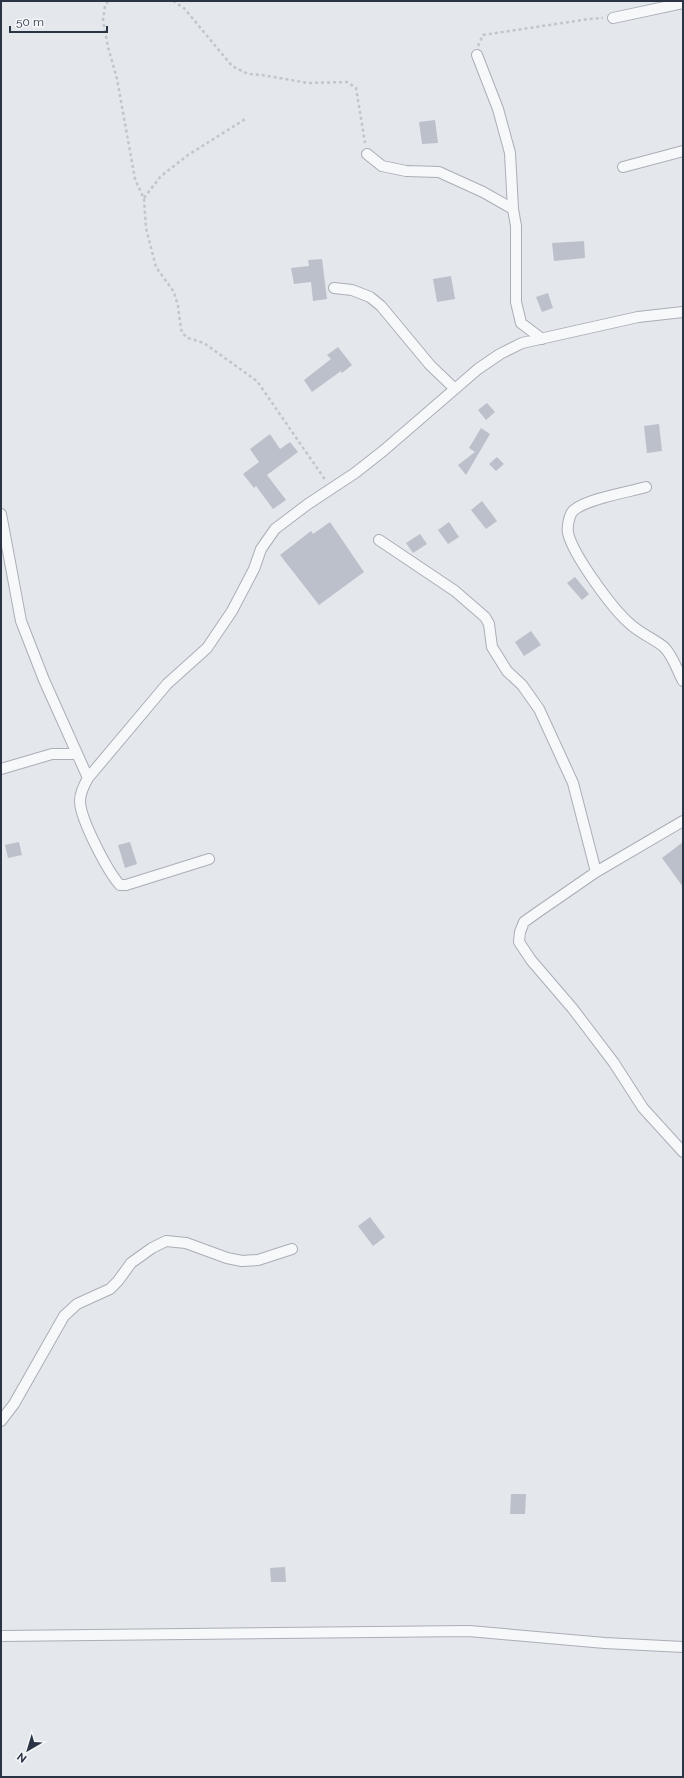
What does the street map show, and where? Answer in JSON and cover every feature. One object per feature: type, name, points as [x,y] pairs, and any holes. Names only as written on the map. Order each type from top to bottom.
[{"type":"street","points":[[613,18],[683,3]]},
{"type":"street","points":[[477,55],[498,109],[510,153],[513,210],[516,226],[516,302],[521,323],[542,339]]},
{"type":"street","points":[[622,167],[683,151]]},
{"type":"street","points":[[367,154],[382,166],[406,171],[439,172],[483,192],[513,210]]},
{"type":"street","points":[[334,288],[352,290],[370,297],[381,306],[430,365],[455,389]]},
{"type":"street","points":[[209,859],[126,885],[120,885],[96,845],[85,819],[80,802],[82,789],[88,778],[166,684],[207,648],[232,611],[254,569],[261,549],[276,529],[331,488],[355,473],[383,451],[478,369],[500,354],[522,343],[638,317],[683,312]]},
{"type":"street","points":[[646,487],[586,504],[573,511],[570,518],[568,533],[584,567],[628,623],[663,646],[671,656],[683,681]]},
{"type":"street","points":[[1,514],[21,621],[44,680],[88,778]]},
{"type":"street","points":[[379,540],[455,591],[485,617],[489,624],[492,647],[507,671],[522,685],[539,709],[573,783],[596,872]]},
{"type":"street","points":[[1,769],[52,754],[76,754]]},
{"type":"street","points":[[683,821],[596,872],[524,922],[520,932],[519,942],[531,960],[573,1009],[614,1063],[643,1108],[683,1152]]},
{"type":"street","points":[[1,1421],[14,1404],[64,1316],[77,1304],[110,1289],[118,1281],[131,1262],[152,1248],[166,1241],[186,1243],[227,1258],[242,1261],[258,1260],[292,1249]]},
{"type":"street","points":[[1,1636],[469,1631],[605,1643],[683,1647]]},
{"type":"path","points":[[108,1],[105,6],[103,20],[108,47],[117,80],[135,179],[144,199],[146,228],[156,267],[174,292],[182,332],[188,338],[204,343],[257,381],[331,488]]},
{"type":"path","points":[[173,1],[184,8],[232,66],[248,74],[308,83],[347,82],[356,88],[367,154]]},
{"type":"path","points":[[477,55],[477,47],[483,35],[589,19],[613,18]]},
{"type":"path","points":[[144,199],[161,176],[188,155],[247,118]]},
{"type":"building","points":[[435,120],[438,143],[422,144],[419,122]]},
{"type":"building","points":[[584,241],[585,258],[554,261],[552,243]]},
{"type":"building","points":[[322,259],[327,299],[313,301],[311,282],[294,284],[291,268],[309,266],[308,260]]},
{"type":"building","points":[[451,276],[455,299],[437,302],[433,279]]},
{"type":"building","points":[[548,293],[553,308],[542,312],[536,297]]},
{"type":"building","points":[[338,347],[352,365],[312,392],[304,380],[331,359],[327,355]]},
{"type":"building","points":[[487,403],[495,412],[486,420],[478,410]]},
{"type":"building","points":[[659,424],[662,451],[647,453],[644,426]]},
{"type":"building","points":[[481,428],[490,434],[466,475],[458,465],[475,452],[469,448]]},
{"type":"building","points":[[270,434],[280,449],[290,442],[298,452],[267,475],[286,500],[273,509],[256,486],[254,488],[243,474],[259,462],[250,449]]},
{"type":"building","points":[[497,457],[504,464],[496,471],[489,464]]},
{"type":"building","points":[[482,501],[497,521],[486,529],[471,510]]},
{"type":"building","points":[[330,522],[364,572],[319,605],[280,555],[311,531],[313,534]]},
{"type":"building","points":[[449,522],[459,537],[448,544],[438,530]]},
{"type":"building","points":[[420,534],[427,544],[413,553],[406,543]]},
{"type":"building","points":[[575,577],[589,594],[582,600],[567,583]]},
{"type":"building","points":[[531,631],[541,645],[524,656],[515,642]]},
{"type":"building","points":[[19,842],[22,855],[8,858],[5,845]]},
{"type":"building","points":[[130,842],[137,864],[125,868],[118,845]]},
{"type":"building","points":[[683,842],[683,887],[662,858]]},
{"type":"building","points":[[370,1217],[385,1237],[373,1246],[358,1226]]},
{"type":"building","points":[[511,1494],[526,1494],[525,1514],[510,1514]]},
{"type":"building","points":[[285,1567],[286,1582],[271,1582],[270,1568]]}]
